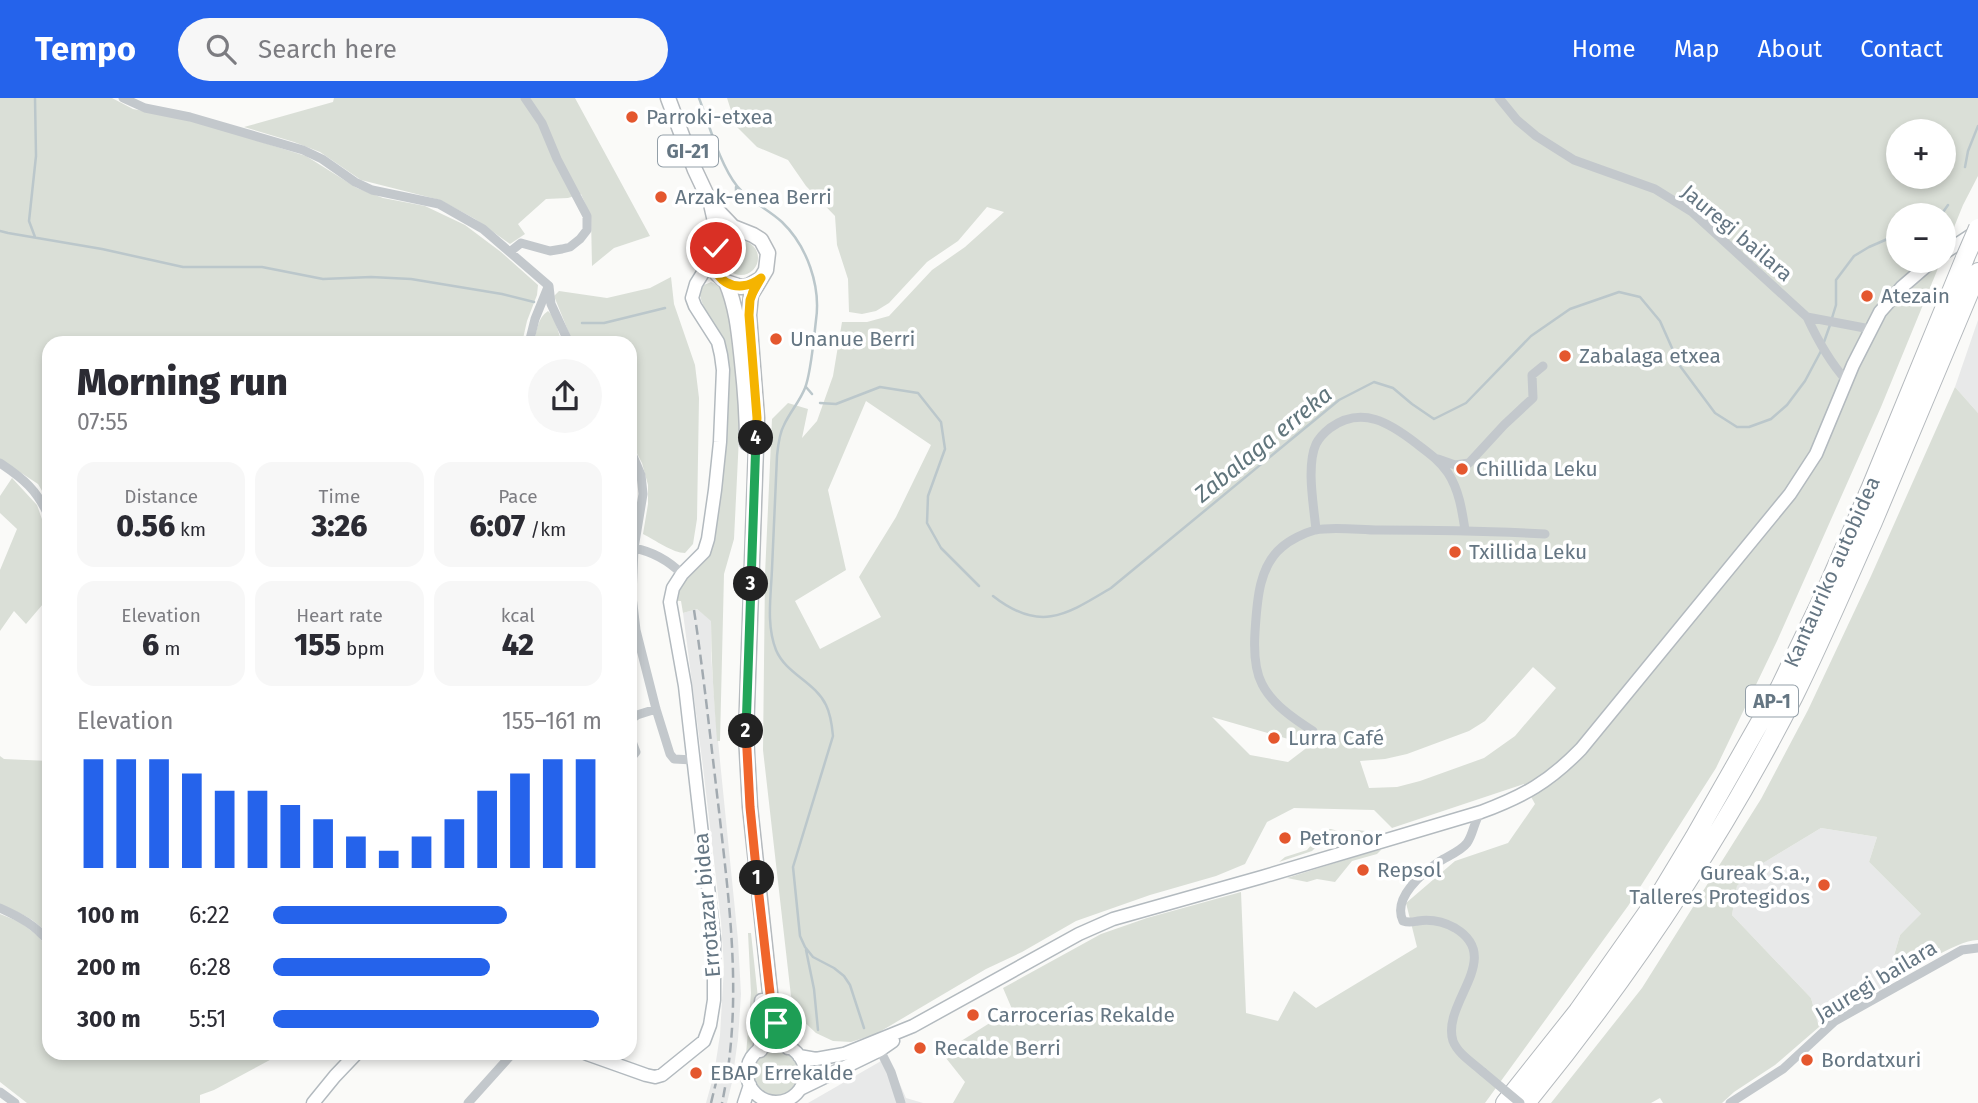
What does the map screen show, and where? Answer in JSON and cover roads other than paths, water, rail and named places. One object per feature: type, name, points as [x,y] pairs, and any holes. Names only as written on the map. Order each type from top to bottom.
[{"type":"highway","name":"Kantauriko autobidea","points":[[1505,1103],[1578,1011],[1659,896],[1780,687],[1824,595],[1978,230]]},
{"type":"highway","name":"Kantauriko autobidea","points":[[1526,1103],[1591,1021],[1673,904],[1730,811],[1794,696],[1844,589],[1978,272]]},
{"type":"main road","name":"GI-21","points":[[667,98],[711,204],[718,235],[715,269],[723,280],[737,317],[746,409],[747,475],[737,691],[738,741],[742,809],[764,1017],[764,1034],[760,1049]]},
{"type":"main road","points":[[711,204],[733,227],[761,240],[768,253],[766,270],[751,295],[749,315],[757,418],[747,685],[747,762],[772,1011],[776,1023],[794,1052],[805,1071],[800,1089],[794,1096],[781,1102],[760,1097],[750,1085],[750,1062],[760,1049],[775,1045],[794,1052],[816,1059],[844,1054],[913,1026],[1079,934],[1114,919],[1481,812],[1542,784],[1581,750],[1790,494],[1816,454],[1870,330],[1889,301],[1918,273]]},
{"type":"main road","points":[[1956,245],[1978,230]]},
{"type":"main road","points":[[682,574],[704,552],[708,539],[720,442],[723,370],[721,355],[711,330],[692,298],[696,284],[725,237],[744,232]]},
{"type":"main road","points":[[700,280],[723,280],[741,287],[761,278]]},
{"type":"main road","name":"Errotazar bidea","points":[[603,1060],[646,1076],[662,1075],[704,1041],[710,1025],[714,1000],[714,939],[685,686],[670,602],[673,589],[682,574]]},
{"type":"main road","points":[[800,1089],[880,1050],[913,1026]]},
{"type":"main road","points":[[313,1103],[350,1060]]},
{"type":"main road","points":[[744,1103],[750,1085]]},
{"type":"street","points":[[123,98],[145,108],[190,117],[303,149],[372,190],[439,204],[483,229],[549,286],[551,304],[566,336]]},
{"type":"street","points":[[510,251],[521,243],[550,251],[562,250],[570,247],[587,230],[587,216],[557,159],[542,123],[525,98]]},
{"type":"street","name":"Jauregi bailara","points":[[1499,98],[1517,120],[1536,136],[1574,160],[1655,189],[1692,212],[1807,317],[1818,343],[1846,380]]},
{"type":"street","points":[[531,336],[549,286]]},
{"type":"street","points":[[1807,317],[1870,330]]},
{"type":"street","points":[[1438,459],[1455,465],[1469,463],[1533,398],[1532,375],[1543,366]]},
{"type":"street","points":[[1316,530],[1312,460],[1316,444],[1325,432],[1339,422],[1352,417],[1367,417],[1402,432],[1438,459],[1450,475],[1460,500],[1465,530]]},
{"type":"street","points":[[0,463],[25,480],[42,502]]},
{"type":"street","points":[[637,466],[643,494],[637,530]]},
{"type":"street","points":[[1313,731],[1273,700],[1261,684],[1256,663],[1258,596],[1263,576],[1272,558],[1282,547],[1316,530],[1465,530],[1545,534]]},
{"type":"street","points":[[637,548],[662,557],[682,574]]},
{"type":"street","points":[[637,634],[670,754],[674,759],[693,760]]},
{"type":"street","points":[[637,717],[656,709]]},
{"type":"street","points":[[1481,812],[1467,843],[1437,863],[1408,890],[1400,904],[1400,916],[1403,921],[1409,923],[1419,920],[1437,921],[1454,927],[1465,936],[1472,947],[1475,960],[1455,1015],[1452,1029],[1454,1042],[1459,1052],[1520,1103]]},
{"type":"street","points":[[1455,819],[1470,834]]},
{"type":"street","points":[[0,908],[24,918],[42,933]]},
{"type":"street","name":"Jauregi bailara","points":[[1730,1103],[1783,1069],[1835,1021],[1962,950],[1978,948]]},
{"type":"street","points":[[880,1050],[891,1072],[901,1103]]},
{"type":"street","points":[[468,1103],[507,1060]]},
{"type":"street","points":[[0,1092],[15,1103]]},
{"type":"waterway","points":[[35,98],[36,156],[29,221],[35,237]]},
{"type":"waterway","points":[[699,98],[720,156],[731,177],[742,191],[777,217],[791,232],[805,255],[814,280],[817,307],[809,373],[803,393],[782,429],[778,448],[770,620],[776,650],[786,665],[821,697],[829,713],[833,732],[793,867],[800,936],[813,957],[844,976],[850,985],[864,1028]]},
{"type":"waterway","name":"Zabalaga erreka","points":[[1965,167],[1978,126]]},
{"type":"waterway","points":[[736,187],[736,201]]},
{"type":"waterway","points":[[0,231],[183,267],[262,267],[323,279],[411,279],[534,302]]},
{"type":"waterway","name":"Zabalaga erreka","points":[[1832,318],[1836,305],[1836,280],[1854,256],[1886,240]]},
{"type":"waterway","name":"Zabalaga erreka","points":[[993,596],[1025,614],[1039,617],[1053,616],[1080,606],[1111,588],[1339,400],[1374,382],[1393,388],[1434,419],[1466,403],[1531,336],[1570,309],[1619,292],[1640,297],[1660,321],[1680,366],[1715,413],[1737,427],[1749,427],[1771,419],[1787,405],[1805,381],[1821,351]]},
{"type":"waterway","points":[[582,323],[604,323],[665,308]]},
{"type":"waterway","name":"Zabalaga erreka","points":[[1824,342],[1830,325]]},
{"type":"waterway","name":"Zabalaga erreka","points":[[806,387],[812,394]]},
{"type":"waterway","name":"Zabalaga erreka","points":[[820,403],[836,404],[880,387],[918,393],[941,422],[945,449],[928,496],[927,523],[941,548],[979,586]]},
{"type":"waterway","points":[[806,950],[814,989],[818,1030]]},
{"type":"railway","points":[[694,610],[730,921],[732,1030],[722,1103]]},
{"type":"railway","points":[[711,1103],[720,1066]]},
{"type":"place","name":"Parroki-etxea","points":[[632,117]]},
{"type":"place","name":"Arzak-enea Berri","points":[[661,197]]},
{"type":"place","name":"Atezain","points":[[1867,296]]},
{"type":"place","name":"Unanue Berri","points":[[776,339]]},
{"type":"place","name":"Zabalaga etxea","points":[[1565,356]]},
{"type":"place","name":"Chillida Leku","points":[[1462,469]]},
{"type":"place","name":"Txillida Leku","points":[[1455,552]]},
{"type":"place","name":"Lurra Café","points":[[1274,738]]},
{"type":"place","name":"Petronor","points":[[1285,838]]},
{"type":"place","name":"Repsol","points":[[1363,870]]},
{"type":"place","name":"Gureak S.a., Talleres Protegidos","points":[[1824,885]]},
{"type":"place","name":"Carrocerías Rekalde","points":[[973,1015]]},
{"type":"place","name":"Recalde Berri","points":[[920,1048]]},
{"type":"place","name":"Bordatxuri","points":[[1807,1060]]},
{"type":"place","name":"EBAP Errekalde","points":[[696,1073]]}]
